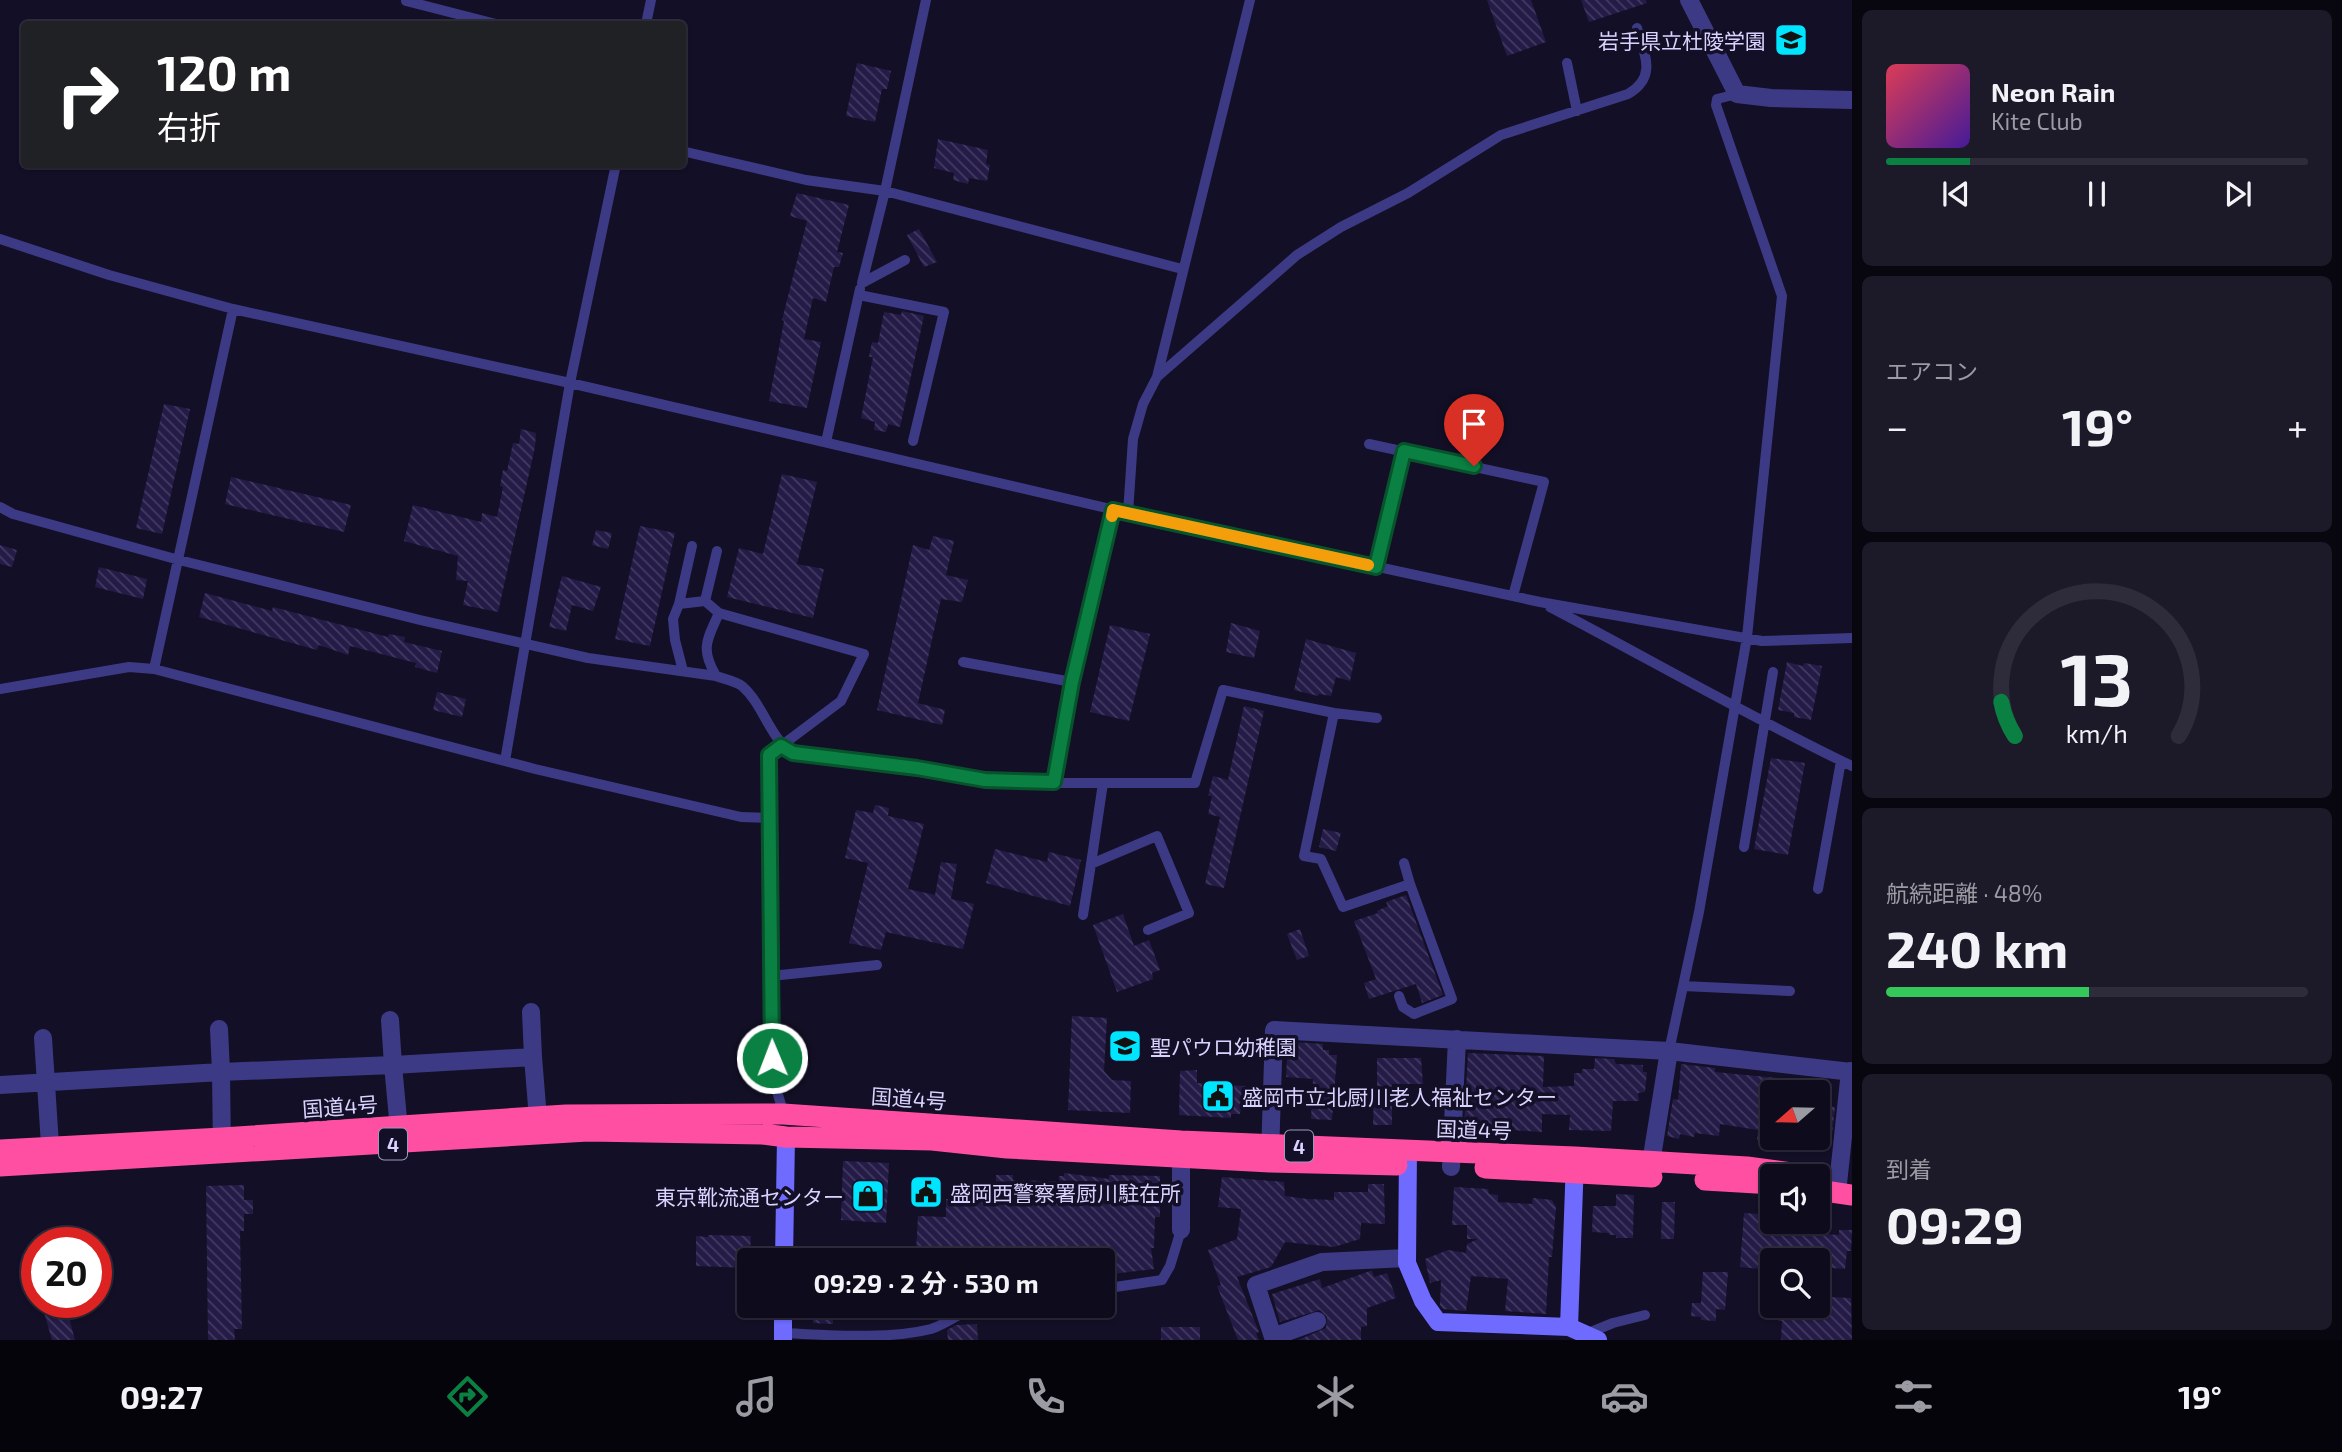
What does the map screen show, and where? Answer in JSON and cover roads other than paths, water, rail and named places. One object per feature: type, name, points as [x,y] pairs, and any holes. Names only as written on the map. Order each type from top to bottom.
[{"type":"highway","name":"国道4号","points":[[0,1150],[51,1155],[783,1114],[1181,1149],[1575,1165],[1760,1183]]},
{"type":"highway","name":"国道4号","points":[[539,1126],[588,1131],[932,1140],[1007,1148],[1181,1149]]},
{"type":"highway","name":"国道4号","points":[[0,1166],[51,1155]]},
{"type":"highway","name":"国道4号","points":[[1649,1170],[1747,1167],[1833,1184]]},
{"type":"street","points":[[1689,0],[1737,94],[1771,98],[1852,100]]},
{"type":"street","points":[[531,1012],[539,1126]]},
{"type":"street","points":[[390,1020],[400,1135]]},
{"type":"street","points":[[219,1028],[222,1146]]},
{"type":"street","points":[[1270,1154],[1274,1030],[1457,1039],[1669,1051],[1851,1071],[1833,1184]]},
{"type":"street","points":[[43,1038],[51,1155]]},
{"type":"street","points":[[1451,1160],[1457,1039]]},
{"type":"street","points":[[1649,1170],[1669,1051]]},
{"type":"street","points":[[0,1085],[533,1057]]},
{"type":"street","points":[[784,1248],[786,1137]]},
{"type":"street","points":[[1181,1149],[1181,1230]]},
{"type":"street","points":[[1408,1158],[1407,1258],[1423,1301],[1438,1322],[1584,1334],[1575,1165]]},
{"type":"street","points":[[1317,1321],[1273,1337],[1256,1286],[1322,1262],[1407,1258]]},
{"type":"street","points":[[783,1318],[783,1337]]},
{"type":"lane","points":[[647,21],[651,0]]},
{"type":"lane","points":[[827,442],[926,0]]},
{"type":"lane","points":[[1128,513],[1133,439],[1143,404],[1157,377],[1250,0]]},
{"type":"lane","points":[[406,1],[484,21]]},
{"type":"lane","points":[[1157,377],[1297,255],[1341,228],[1408,193],[1501,135],[1628,94],[1640,87],[1647,75],[1645,55],[1637,28]]},
{"type":"lane","points":[[1567,63],[1577,111]]},
{"type":"lane","points":[[1669,1051],[1699,912],[1747,637],[1782,296],[1716,105],[1717,99],[1737,94]]},
{"type":"lane","points":[[686,152],[806,180],[885,191],[1182,269]]},
{"type":"lane","points":[[505,761],[570,383],[616,168]]},
{"type":"lane","points":[[0,239],[109,275],[233,309],[570,383],[1113,510],[1376,567],[1540,602],[1762,641],[1852,638]]},
{"type":"lane","points":[[862,283],[905,260]]},
{"type":"lane","points":[[859,295],[944,312],[913,441]]},
{"type":"lane","points":[[154,669],[233,309]]},
{"type":"lane","points":[[1370,444],[1544,482],[1513,596]]},
{"type":"lane","points":[[1376,567],[1404,451]]},
{"type":"lane","points":[[0,507],[12,514],[179,560],[420,620],[588,658],[716,676],[740,684],[756,701],[781,746],[793,753],[917,768],[985,780],[1195,783],[1223,690],[1334,713],[1377,718]]},
{"type":"lane","points":[[1054,782],[1072,682],[1113,510]]},
{"type":"lane","points":[[0,515],[12,514]]},
{"type":"lane","points":[[683,671],[673,619],[692,546]]},
{"type":"lane","points":[[705,601],[717,551]]},
{"type":"lane","points":[[679,604],[705,601],[719,613],[864,654],[841,701],[769,755],[772,1058],[786,1137]]},
{"type":"lane","points":[[1540,602],[1852,766]]},
{"type":"lane","points":[[716,676],[706,659],[707,639],[719,613]]},
{"type":"lane","points":[[963,662],[1072,682]]},
{"type":"lane","points":[[0,689],[129,667],[154,669],[505,761],[741,817],[769,818]]},
{"type":"lane","points":[[1744,848],[1773,672]]},
{"type":"lane","points":[[1334,713],[1304,856],[1321,859],[1343,907],[1410,884]]},
{"type":"lane","points":[[1818,889],[1841,761]]},
{"type":"lane","points":[[1083,915],[1103,783]]},
{"type":"lane","points":[[1091,864],[1157,836],[1189,913],[1147,930]]},
{"type":"lane","points":[[1399,996],[1403,1007],[1414,1014],[1452,999],[1404,863]]},
{"type":"lane","points":[[771,976],[877,965]]},
{"type":"lane","points":[[1683,986],[1790,991]]},
{"type":"lane","points":[[1115,1287],[1162,1280],[1170,1266],[1181,1230]]},
{"type":"lane","points":[[1584,1334],[1645,1315]]},
{"type":"lane","points":[[783,1337],[902,1335],[933,1329],[953,1318]]},
{"type":"place","name":"岩手県立杜陵学園","points":[[1791,40]]},
{"type":"place","name":"聖パウロ幼稚園","points":[[1125,1046]]},
{"type":"place","name":"盛岡市立北厨川老人福祉センター","points":[[1218,1096]]},
{"type":"place","name":"盛岡西警察署厨川駐在所","points":[[926,1192]]},
{"type":"place","name":"東京靴流通センター","points":[[868,1196]]}]
